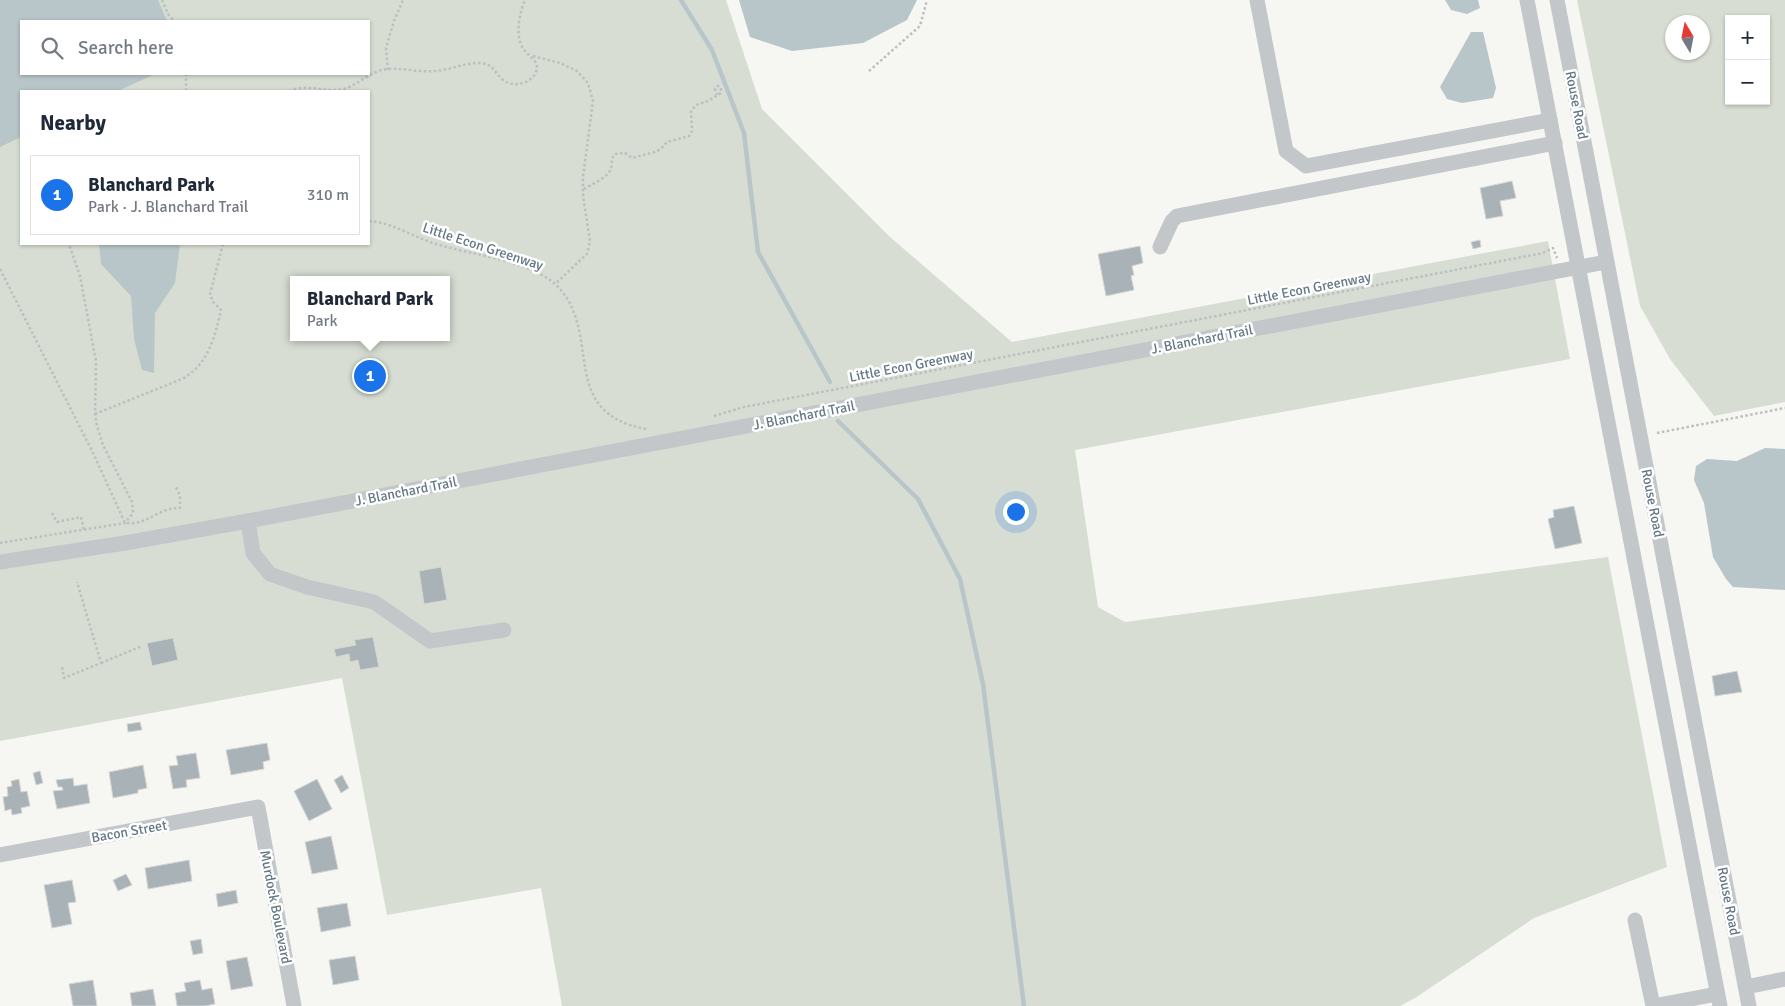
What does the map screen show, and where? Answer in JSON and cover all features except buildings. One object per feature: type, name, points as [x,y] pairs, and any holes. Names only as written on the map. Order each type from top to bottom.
[{"type":"street","points":[[1257,0],[1286,151],[1306,166],[1550,120]]},
{"type":"street","name":"Rouse Road","points":[[1527,0],[1719,1000]]},
{"type":"street","name":"Rouse Road","points":[[1557,0],[1749,1006]]},
{"type":"street","points":[[1160,247],[1172,221],[1177,216],[1555,143]]},
{"type":"street","name":"J. Blanchard Trail","points":[[0,562],[125,543],[248,521],[1606,262]]},
{"type":"street","points":[[248,521],[254,553],[270,574],[306,587],[374,602],[430,641],[504,630]]},
{"type":"street","name":"Bacon Street","points":[[0,855],[258,807]]},
{"type":"street","name":"Murdock Boulevard","points":[[258,807],[294,1006]]},
{"type":"street","points":[[1635,920],[1653,1006],[1719,1000]]},
{"type":"street","points":[[1746,987],[1785,979]]},
{"type":"path","points":[[162,0],[168,14],[173,20]]},
{"type":"path","points":[[388,70],[386,48],[403,0]]},
{"type":"path","points":[[525,0],[520,13],[519,34],[525,51],[533,56],[568,66],[577,71],[588,83],[593,101],[583,177],[584,209],[590,241],[587,254],[556,284]]},
{"type":"path","points":[[869,72],[920,26],[927,0]]},
{"type":"path","points":[[292,90],[304,87],[338,90],[351,86],[374,73],[388,70],[434,71],[476,63],[487,64],[492,67],[504,80],[514,84],[524,83],[532,78],[536,71],[533,56]]},
{"type":"path","points":[[186,75],[186,90]]},
{"type":"path","points":[[584,189],[607,174],[615,154],[625,153],[632,158],[646,155],[661,149],[672,139],[689,136],[692,131],[690,111],[699,103],[708,101],[717,95]]},
{"type":"path","name":"Little Econ Greenway","points":[[370,221],[391,225],[436,244],[526,268],[543,275],[556,284],[566,296],[573,310],[588,380],[598,405],[622,422],[653,430]]},
{"type":"path","points":[[69,245],[80,276],[96,361],[95,414],[103,445],[133,508],[132,517],[125,523]]},
{"type":"path","points":[[95,414],[182,379],[190,375],[203,362],[213,342],[221,310],[213,302],[210,294],[223,245]]},
{"type":"path","name":"Little Econ Greenway","points":[[706,419],[744,407],[1543,253],[1553,248],[1556,252]]},
{"type":"path","points":[[0,269],[94,456],[125,523]]},
{"type":"path","points":[[1657,433],[1785,408]]},
{"type":"path","points":[[0,543],[125,523],[136,525],[167,509],[180,508],[180,496],[175,485]]},
{"type":"path","points":[[52,513],[57,522],[81,517],[84,531]]},
{"type":"path","points":[[77,582],[101,663]]},
{"type":"path","points":[[62,667],[64,678],[142,646]]},
{"type":"shaded area","points":[[0,0],[726,0],[762,109],[890,237],[1012,342],[1548,241],[1570,359],[1075,450],[1098,607],[1125,622],[1608,557],[1667,867],[1534,918],[1415,998],[1400,1006],[562,1006],[541,888],[387,915],[342,678],[0,741]]},
{"type":"shaded area","points":[[0,0],[158,0],[167,20],[20,20],[20,75],[153,75],[120,90],[20,90],[20,137],[0,147]]},
{"type":"shaded area","points":[[739,0],[917,0],[907,20],[863,43],[792,51],[750,37]]},
{"type":"shaded area","points":[[1445,0],[1478,0],[1480,8],[1467,14],[1451,10]]},
{"type":"shaded area","points":[[1577,0],[1785,0],[1785,402],[1714,416],[1670,359],[1640,306]]},
{"type":"shaded area","points":[[1471,32],[1483,32],[1496,88],[1493,98],[1462,103],[1447,99],[1440,87]]},
{"type":"shaded area","points":[[99,245],[180,245],[175,283],[155,313],[154,373],[142,370],[134,339],[131,296],[101,264]]},
{"type":"shaded area","points":[[1765,448],[1785,449],[1785,590],[1733,587],[1726,579],[1713,557],[1704,503],[1694,480],[1696,466],[1707,459],[1737,461]]},
{"type":"waterway","points":[[681,0],[712,50],[744,133],[758,252],[830,382]]},
{"type":"waterway","points":[[838,421],[918,499],[960,579],[983,684],[1024,1006]]},
{"type":"place","name":"Blanchard Park","points":[[370,376]]}]
